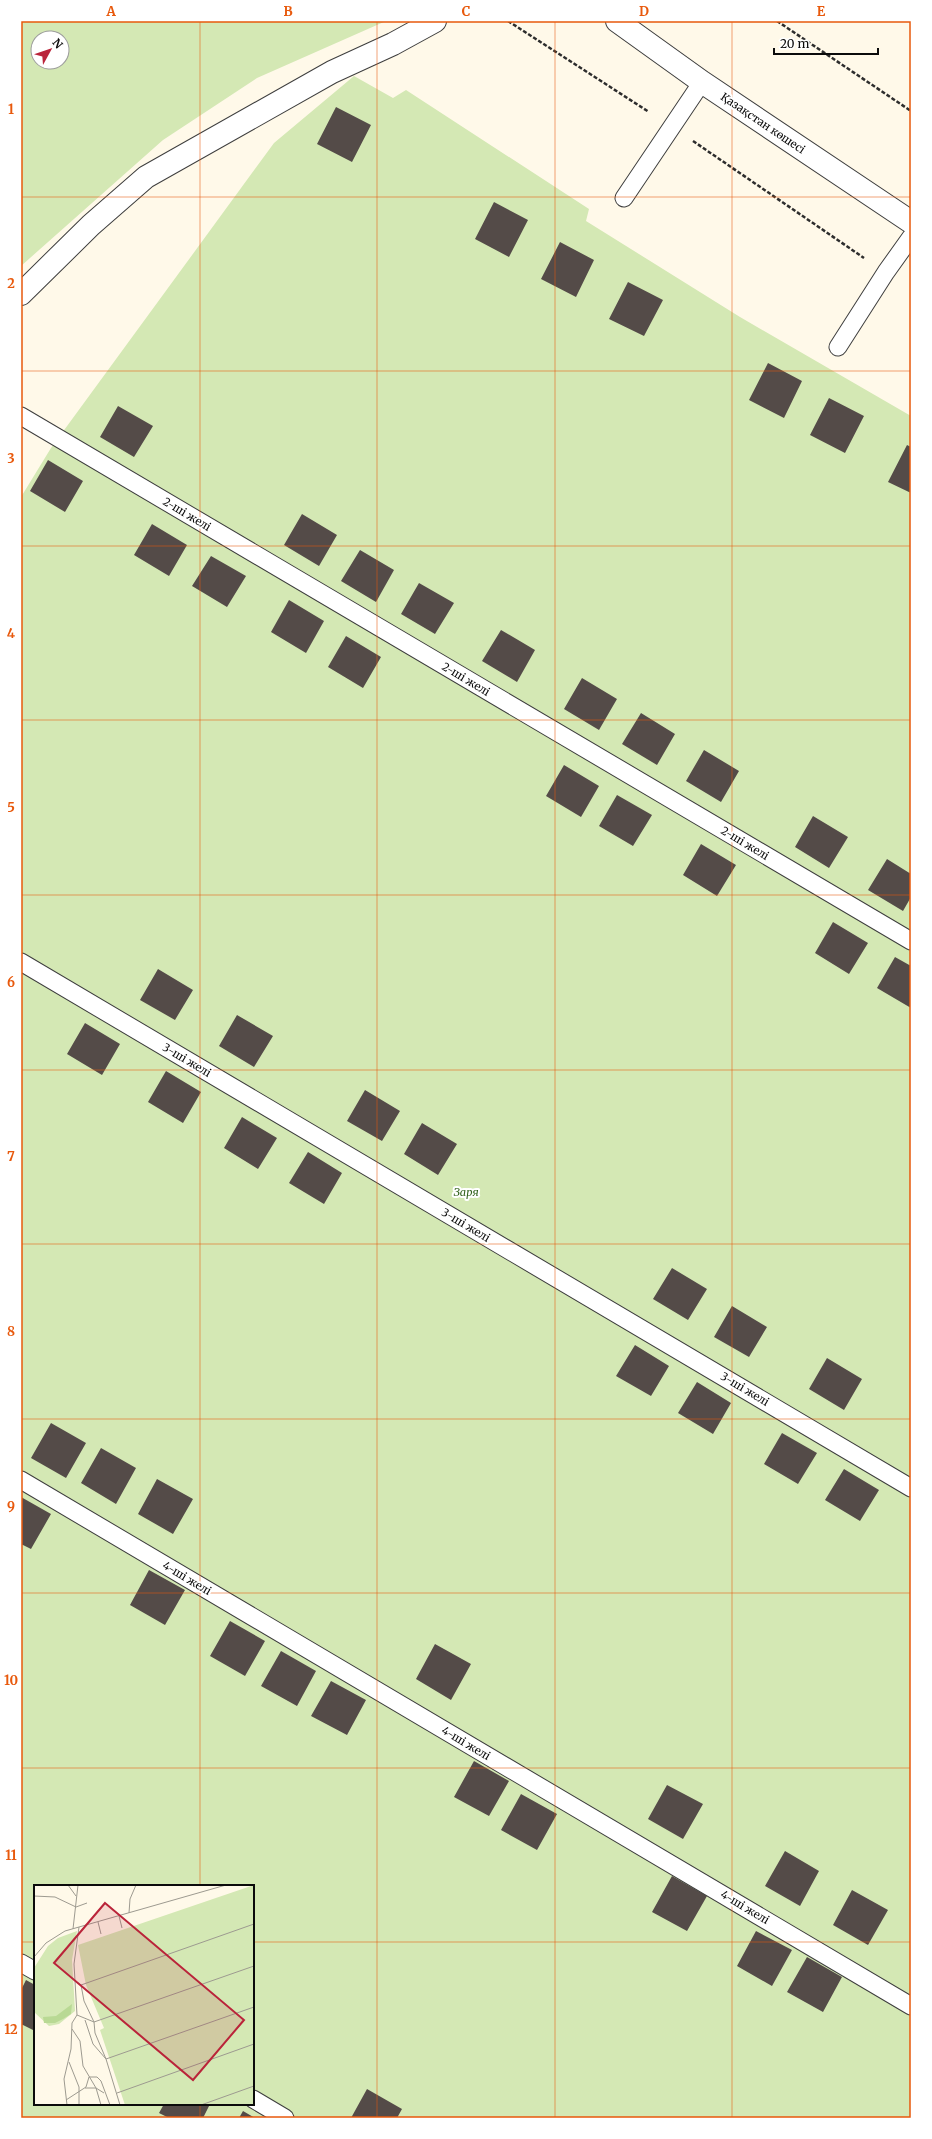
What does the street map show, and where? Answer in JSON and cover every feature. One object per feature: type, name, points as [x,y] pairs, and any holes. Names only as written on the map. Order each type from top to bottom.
[{"type":"street","points":[[21,294],[91,225],[146,177],[332,72],[393,44],[435,21]]},
{"type":"street","name":"Қазақстан көшесі","points":[[617,21],[702,82],[911,222]]},
{"type":"lane","points":[[624,198],[702,82]]},
{"type":"lane","points":[[838,347],[886,272],[911,237]]},
{"type":"lane","name":"2-ші желі","points":[[21,416],[911,941]]},
{"type":"lane","name":"3-ші желі","points":[[21,962],[911,1488]]},
{"type":"lane","name":"4-ші желі","points":[[21,1480],[911,2006]]},
{"type":"lane","points":[[21,1963],[34,1970]]},
{"type":"lane","points":[[254,2100],[285,2118]]},
{"type":"path","points":[[508,21],[672,127],[886,272]]},
{"type":"path","points":[[777,21],[911,110]]},
{"type":"green space","points":[[21,21],[386,21],[257,78],[163,140],[21,266]]},
{"type":"green space","name":"Заря","points":[[354,76],[393,98],[406,90],[589,209],[586,221],[740,317],[911,416],[911,2118],[21,2118],[21,497],[51,448],[274,143]]},
{"type":"building","points":[[336,107],[371,125],[352,162],[317,144]]},
{"type":"building","points":[[494,202],[528,220],[509,257],[475,239]]},
{"type":"building","points":[[560,242],[594,260],[576,297],[541,279]]},
{"type":"building","points":[[628,282],[663,300],[644,336],[609,319]]},
{"type":"building","points":[[768,363],[802,381],[784,418],[749,400]]},
{"type":"building","points":[[829,398],[864,416],[845,453],[810,435]]},
{"type":"building","points":[[118,406],[153,426],[134,457],[100,437]]},
{"type":"building","points":[[907,445],[911,447],[911,493],[888,482]]},
{"type":"building","points":[[48,460],[83,481],[65,512],[30,491]]},
{"type":"building","points":[[302,514],[337,535],[319,566],[284,545]]},
{"type":"building","points":[[152,524],[187,545],[169,576],[134,555]]},
{"type":"building","points":[[360,550],[394,570],[376,602],[341,581]]},
{"type":"building","points":[[211,556],[246,576],[227,607],[192,586]]},
{"type":"building","points":[[419,583],[454,603],[435,634],[401,614]]},
{"type":"building","points":[[289,600],[324,621],[306,653],[271,632]]},
{"type":"building","points":[[501,630],[535,650],[517,682],[482,661]]},
{"type":"building","points":[[346,636],[381,657],[363,688],[328,667]]},
{"type":"building","points":[[582,678],[617,699],[599,730],[564,709]]},
{"type":"building","points":[[641,713],[675,734],[657,765],[622,744]]},
{"type":"building","points":[[704,750],[739,771],[721,802],[686,781]]},
{"type":"building","points":[[564,765],[599,786],[581,817],[546,796]]},
{"type":"building","points":[[617,795],[652,815],[633,846],[599,826]]},
{"type":"building","points":[[813,816],[848,837],[829,868],[795,847]]},
{"type":"building","points":[[701,844],[736,865],[717,896],[683,875]]},
{"type":"building","points":[[887,859],[911,874],[911,897],[903,911],[868,890]]},
{"type":"building","points":[[833,922],[868,943],[849,974],[815,953]]},
{"type":"building","points":[[895,957],[911,966],[911,1008],[877,988]]},
{"type":"building","points":[[158,969],[193,990],[175,1020],[140,1000]]},
{"type":"building","points":[[237,1015],[273,1036],[254,1067],[219,1046]]},
{"type":"building","points":[[85,1023],[120,1044],[102,1075],[67,1054]]},
{"type":"building","points":[[166,1071],[201,1092],[183,1123],[148,1102]]},
{"type":"building","points":[[365,1090],[400,1111],[382,1141],[347,1121]]},
{"type":"building","points":[[242,1117],[277,1138],[258,1169],[224,1148]]},
{"type":"building","points":[[422,1123],[457,1144],[438,1175],[404,1154]]},
{"type":"building","points":[[308,1152],[342,1173],[324,1204],[289,1183]]},
{"type":"building","points":[[672,1268],[707,1289],[688,1320],[653,1299]]},
{"type":"building","points":[[732,1306],[767,1327],[749,1357],[714,1337]]},
{"type":"building","points":[[635,1345],[669,1366],[651,1396],[616,1376]]},
{"type":"building","points":[[827,1358],[862,1379],[844,1410],[809,1389]]},
{"type":"building","points":[[697,1382],[731,1403],[713,1434],[678,1413]]},
{"type":"building","points":[[51,1423],[86,1443],[66,1478],[31,1458]]},
{"type":"building","points":[[782,1433],[817,1453],[798,1484],[764,1464]]},
{"type":"building","points":[[101,1448],[136,1468],[116,1504],[81,1483]]},
{"type":"building","points":[[844,1469],[879,1490],[860,1521],[825,1500]]},
{"type":"building","points":[[157,1479],[193,1499],[173,1534],[138,1514]]},
{"type":"building","points":[[21,1497],[51,1514],[31,1549],[21,1544]]},
{"type":"building","points":[[149,1570],[185,1590],[165,1625],[130,1605]]},
{"type":"building","points":[[230,1621],[265,1641],[245,1676],[210,1656]]},
{"type":"building","points":[[435,1644],[471,1664],[451,1700],[416,1679]]},
{"type":"building","points":[[281,1651],[316,1671],[297,1706],[261,1686]]},
{"type":"building","points":[[331,1681],[366,1700],[347,1735],[311,1716]]},
{"type":"building","points":[[474,1761],[509,1781],[489,1816],[454,1797]]},
{"type":"building","points":[[667,1785],[703,1804],[683,1839],[648,1819]]},
{"type":"building","points":[[521,1794],[557,1814],[537,1850],[501,1830]]},
{"type":"building","points":[[785,1851],[819,1871],[800,1906],[765,1886]]},
{"type":"building","points":[[672,1876],[707,1896],[687,1931],[652,1912]]},
{"type":"building","points":[[852,1890],[888,1910],[868,1945],[833,1925]]},
{"type":"building","points":[[756,1931],[792,1950],[772,1986],[737,1966]]},
{"type":"building","points":[[807,1957],[842,1977],[823,2012],[787,1992]]},
{"type":"building","points":[[26,1980],[34,1984],[34,2030],[21,2024],[21,1990]]},
{"type":"building","points":[[367,2089],[402,2109],[397,2118],[351,2118]]},
{"type":"building","points":[[163,2105],[210,2105],[203,2118],[169,2118],[159,2113]]},
{"type":"building","points":[[243,2111],[255,2118],[239,2118]]}]
